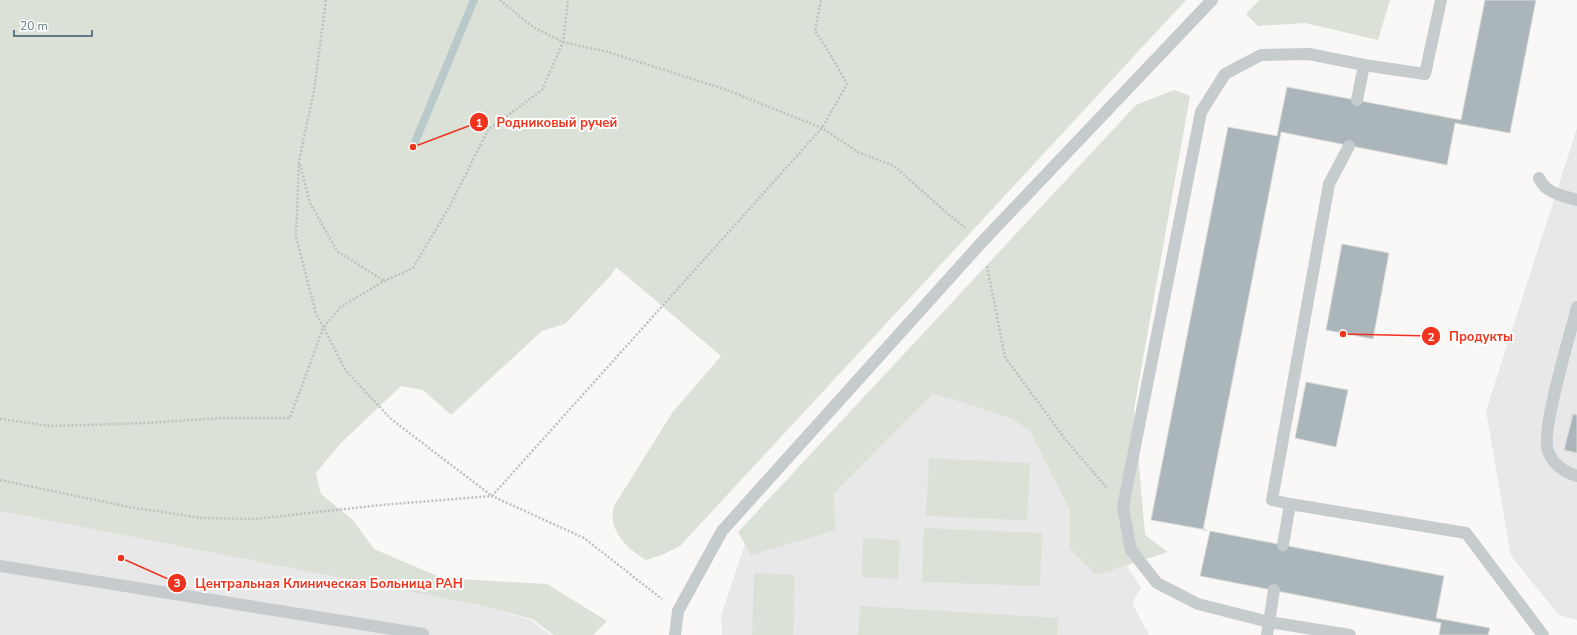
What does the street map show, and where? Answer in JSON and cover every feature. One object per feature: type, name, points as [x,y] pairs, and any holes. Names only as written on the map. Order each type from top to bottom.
[{"type":"lane","points":[[675,635],[678,612],[722,531],[982,242],[1212,0]]},
{"type":"lane","points":[[1350,635],[1269,622],[1198,604],[1156,583],[1131,550],[1123,507],[1201,112],[1226,74],[1261,55],[1309,54],[1364,65],[1425,74],[1441,0]]},
{"type":"lane","points":[[1358,100],[1364,65]]},
{"type":"lane","points":[[1349,146],[1329,184],[1272,500],[1466,533],[1543,635]]},
{"type":"lane","points":[[1539,178],[1545,188],[1550,191],[1577,200]]},
{"type":"lane","points":[[1577,307],[1547,426],[1547,450],[1555,464],[1567,473],[1577,476]]},
{"type":"lane","points":[[1283,545],[1290,504]]},
{"type":"lane","points":[[0,566],[425,635]]},
{"type":"lane","points":[[1267,635],[1274,590]]},
{"type":"path","points":[[326,0],[314,91],[299,161],[296,237],[316,313],[346,371],[391,420],[492,496],[584,538],[678,612]]},
{"type":"path","points":[[500,0],[533,27],[563,42],[608,52],[728,90],[822,128],[858,152],[894,166],[982,242],[1005,358],[1064,439],[1123,507]]},
{"type":"path","points":[[0,419],[51,426],[146,423],[221,418],[290,418],[323,328],[341,307],[384,281],[413,268],[451,204],[488,130],[542,90],[563,42],[568,0]]},
{"type":"path","points":[[0,480],[129,507],[202,518],[255,519],[381,505],[492,496],[822,128],[847,84],[830,54],[814,32],[821,0]]},
{"type":"path","points":[[299,161],[310,203],[337,251],[384,281]]},
{"type":"shaded area","points":[[0,0],[1186,0],[680,546],[662,555],[646,560],[630,549],[618,534],[613,520],[614,506],[672,413],[721,356],[616,267],[611,275],[565,324],[542,331],[451,415],[423,390],[401,386],[340,444],[316,473],[321,494],[353,520],[374,549],[442,578],[547,584],[607,621],[593,635],[554,635],[532,619],[483,606],[0,511]]},
{"type":"shaded area","points":[[1259,0],[1390,0],[1378,40],[1305,23],[1258,26],[1246,14]]},
{"type":"shaded area","points":[[1174,90],[1190,96],[1134,409],[1145,535],[1168,552],[1096,575],[1070,549],[1070,510],[1030,431],[1013,419],[933,393],[833,494],[836,530],[751,555],[738,532],[1136,105]]},
{"type":"shaded area","points":[[1577,128],[1577,620],[1559,615],[1511,556],[1486,411]]},
{"type":"shaded area","points":[[940,354],[1003,373],[1141,588],[1132,603],[1149,635],[722,635],[721,616],[748,535]]},
{"type":"shaded area","points":[[929,458],[1030,463],[1027,520],[926,516]]},
{"type":"shaded area","points":[[0,511],[483,606],[531,620],[551,635],[0,635]]},
{"type":"shaded area","points":[[924,528],[1042,533],[1040,586],[922,582]]},
{"type":"shaded area","points":[[863,538],[900,540],[898,579],[862,577]]},
{"type":"shaded area","points":[[754,573],[795,575],[793,635],[752,635]]},
{"type":"shaded area","points":[[860,606],[1058,618],[1057,635],[858,635]]},
{"type":"building","points":[[1485,0],[1536,0],[1510,133],[1455,123],[1447,165],[1281,132],[1203,529],[1151,520],[1228,127],[1277,136],[1287,87],[1461,120]]},
{"type":"building","points":[[1342,244],[1389,253],[1373,339],[1326,330]]},
{"type":"building","points":[[1306,382],[1348,390],[1336,447],[1295,438]]},
{"type":"building","points":[[1573,414],[1577,415],[1577,453],[1564,450]]},
{"type":"building","points":[[1210,531],[1444,576],[1436,618],[1490,628],[1488,635],[1439,635],[1441,623],[1200,576]]},
{"type":"waterway","points":[[413,147],[474,0]]},
{"type":"place","name":"Родниковый ручей","points":[[413,147]]},
{"type":"place","name":"Продукты","points":[[1343,334]]},
{"type":"place","name":"Центральная Клиническая Больница РАН","points":[[121,558]]}]
